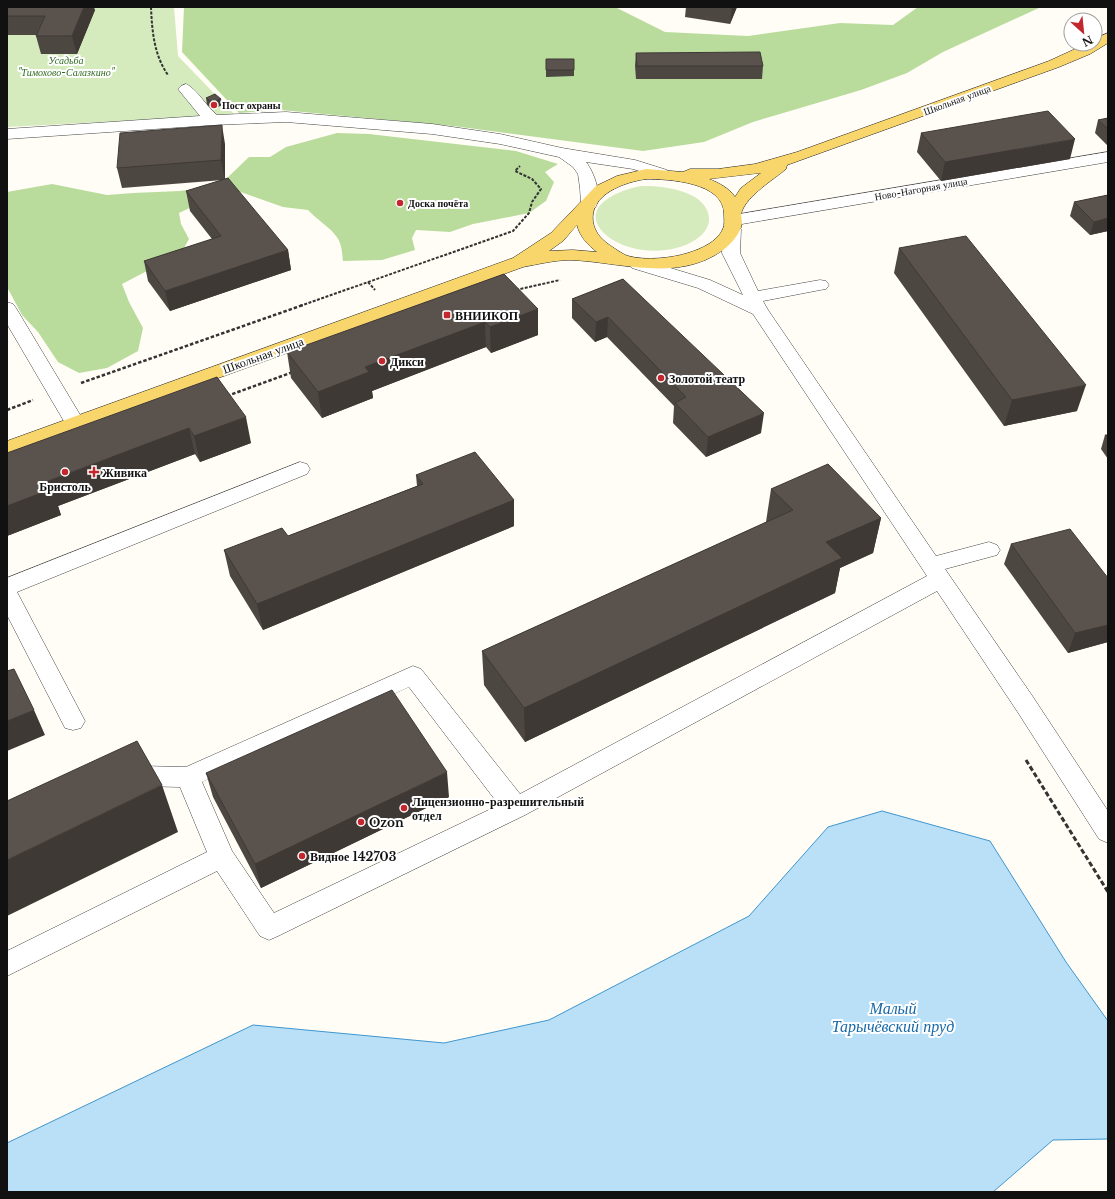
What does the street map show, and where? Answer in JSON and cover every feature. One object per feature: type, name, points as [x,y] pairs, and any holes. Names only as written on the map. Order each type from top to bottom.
[{"type":"main road","name":"Школьная улица","points":[[802,155],[1054,64],[1085,50],[1108,37]]},
{"type":"main road","points":[[519,262],[548,244],[587,206],[601,190],[620,180],[634,176],[718,174],[757,169],[802,155]]},
{"type":"main road","points":[[519,262],[572,255],[631,262],[669,263],[703,254],[726,238],[747,192],[768,174],[784,163],[802,155]]},
{"type":"main road","points":[[669,174],[705,183],[717,190],[730,203],[733,220]]},
{"type":"main road","points":[[587,206],[583,218],[587,234],[608,252],[631,262]]},
{"type":"main road","name":"Школьная улица","points":[[7,448],[519,262]]},
{"type":"street","points":[[186,89],[202,110],[213,120]]},
{"type":"street","points":[[7,134],[213,120],[286,117],[432,129],[500,139],[562,153],[635,165],[669,174]]},
{"type":"street","points":[[562,153],[574,159],[586,172],[589,186],[587,206]]},
{"type":"street","name":"Ново-Нагорная улица","points":[[733,220],[780,214],[1108,157]]},
{"type":"street","points":[[733,220],[731,253],[756,303],[1025,704],[1108,832]]},
{"type":"street","points":[[631,262],[704,284],[756,303],[820,285]]},
{"type":"street","points":[[7,308],[55,392],[75,423]]},
{"type":"street","points":[[7,587],[300,470]]},
{"type":"street","points":[[188,777],[222,857],[270,928],[516,808],[936,572],[990,550]]},
{"type":"street","points":[[7,594],[73,722]]},
{"type":"street","points":[[111,788],[139,776],[188,777],[413,675],[516,808]]},
{"type":"street","points":[[7,964],[222,857]]},
{"type":"path","points":[[151,7],[157,56],[162,67],[170,76],[186,89]]},
{"type":"path","points":[[7,410],[513,231],[529,213],[532,202],[541,189],[532,179],[515,171],[538,148]]},
{"type":"path","points":[[515,290],[564,279]]},
{"type":"path","points":[[221,398],[294,372]]},
{"type":"green space","name":"Усадьба \"Тимохово-Салазкино\"","points":[[7,7],[174,7],[178,56],[235,115],[7,127]]},
{"type":"green space","points":[[184,7],[615,7],[665,32],[748,36],[840,23],[893,25],[918,7],[1041,7],[943,52],[907,73],[861,90],[753,122],[704,142],[643,151],[453,126],[281,110],[239,113],[182,52]]},
{"type":"green space","points":[[337,133],[369,134],[516,151],[558,164],[545,172],[554,182],[546,201],[529,213],[473,224],[450,232],[416,230],[412,238],[415,250],[382,260],[343,261],[341,248],[334,233],[308,210],[283,207],[238,191],[198,204],[179,213],[181,224],[189,239],[178,259],[145,272],[122,284],[129,302],[143,328],[138,351],[107,368],[79,373],[58,362],[38,332],[22,315],[7,287],[7,192],[52,184],[107,195],[180,191],[206,187],[225,180],[249,157],[270,157],[286,147]]},
{"type":"green space","points":[[641,186],[672,189],[694,196],[708,211],[709,221],[704,232],[698,238],[674,249],[650,251],[626,246],[606,235],[598,225],[596,217],[598,209],[612,196]]},
{"type":"water","name":"Малый Тарычёвский пруд","points":[[882,811],[990,841],[1066,962],[1108,1021],[1108,1139],[1053,1140],[993,1192],[7,1192],[7,1143],[253,1025],[444,1043],[549,1020],[749,916],[828,827]]},
{"type":"building","points":[[7,7],[84,7],[72,36],[36,36],[45,16],[7,16]]},
{"type":"building","points":[[760,52],[763,66],[637,66],[636,53]]},
{"type":"building","points":[[546,59],[574,59],[574,70],[546,70]]},
{"type":"building","points":[[215,94],[221,99],[212,102],[206,98]]},
{"type":"building","points":[[1048,111],[1075,139],[945,162],[921,133]]},
{"type":"building","points":[[1108,118],[1108,129],[1098,120]]},
{"type":"building","points":[[222,125],[221,160],[117,168],[120,133]]},
{"type":"building","points":[[228,178],[288,250],[165,291],[144,261],[221,236],[186,191]]},
{"type":"building","points":[[1108,195],[1108,218],[1094,222],[1074,202]]},
{"type":"building","points":[[966,236],[1086,385],[1012,400],[899,248]]},
{"type":"building","points":[[504,274],[538,309],[490,327],[485,322],[365,367],[369,372],[318,392],[287,352]]},
{"type":"building","points":[[623,279],[764,413],[708,437],[675,403],[686,397],[608,317],[596,322],[572,299]]},
{"type":"building","points":[[217,377],[246,417],[194,436],[189,428],[48,481],[52,489],[7,506],[7,453]]},
{"type":"building","points":[[475,452],[514,500],[257,604],[224,550],[282,528],[288,536],[423,484],[416,475]]},
{"type":"building","points":[[828,464],[881,518],[826,542],[842,558],[524,708],[482,651],[793,510],[771,489]]},
{"type":"building","points":[[1070,529],[1108,578],[1108,625],[1075,633],[1011,544]]},
{"type":"building","points":[[14,669],[34,710],[7,721],[7,671]]},
{"type":"building","points":[[392,690],[447,772],[255,864],[206,773]]},
{"type":"building","points":[[137,741],[162,785],[7,860],[7,801]]},
{"type":"place","name":"Пост охраны","points":[[214,105]]},
{"type":"place","name":"Доска почёта","points":[[400,203]]},
{"type":"place","name":"ВНИИКОП","points":[[447,315]]},
{"type":"place","name":"Дикси","points":[[382,361]]},
{"type":"place","name":"Золотой театр","points":[[661,378]]},
{"type":"place","name":"Бристоль","points":[[65,472]]},
{"type":"place","name":"Живика","points":[[94,472]]},
{"type":"place","name":"Лицензионно-разрешительный отдел","points":[[404,808]]},
{"type":"place","name":"Ozon","points":[[361,822]]},
{"type":"place","name":"Видное 142703","points":[[302,856]]}]
